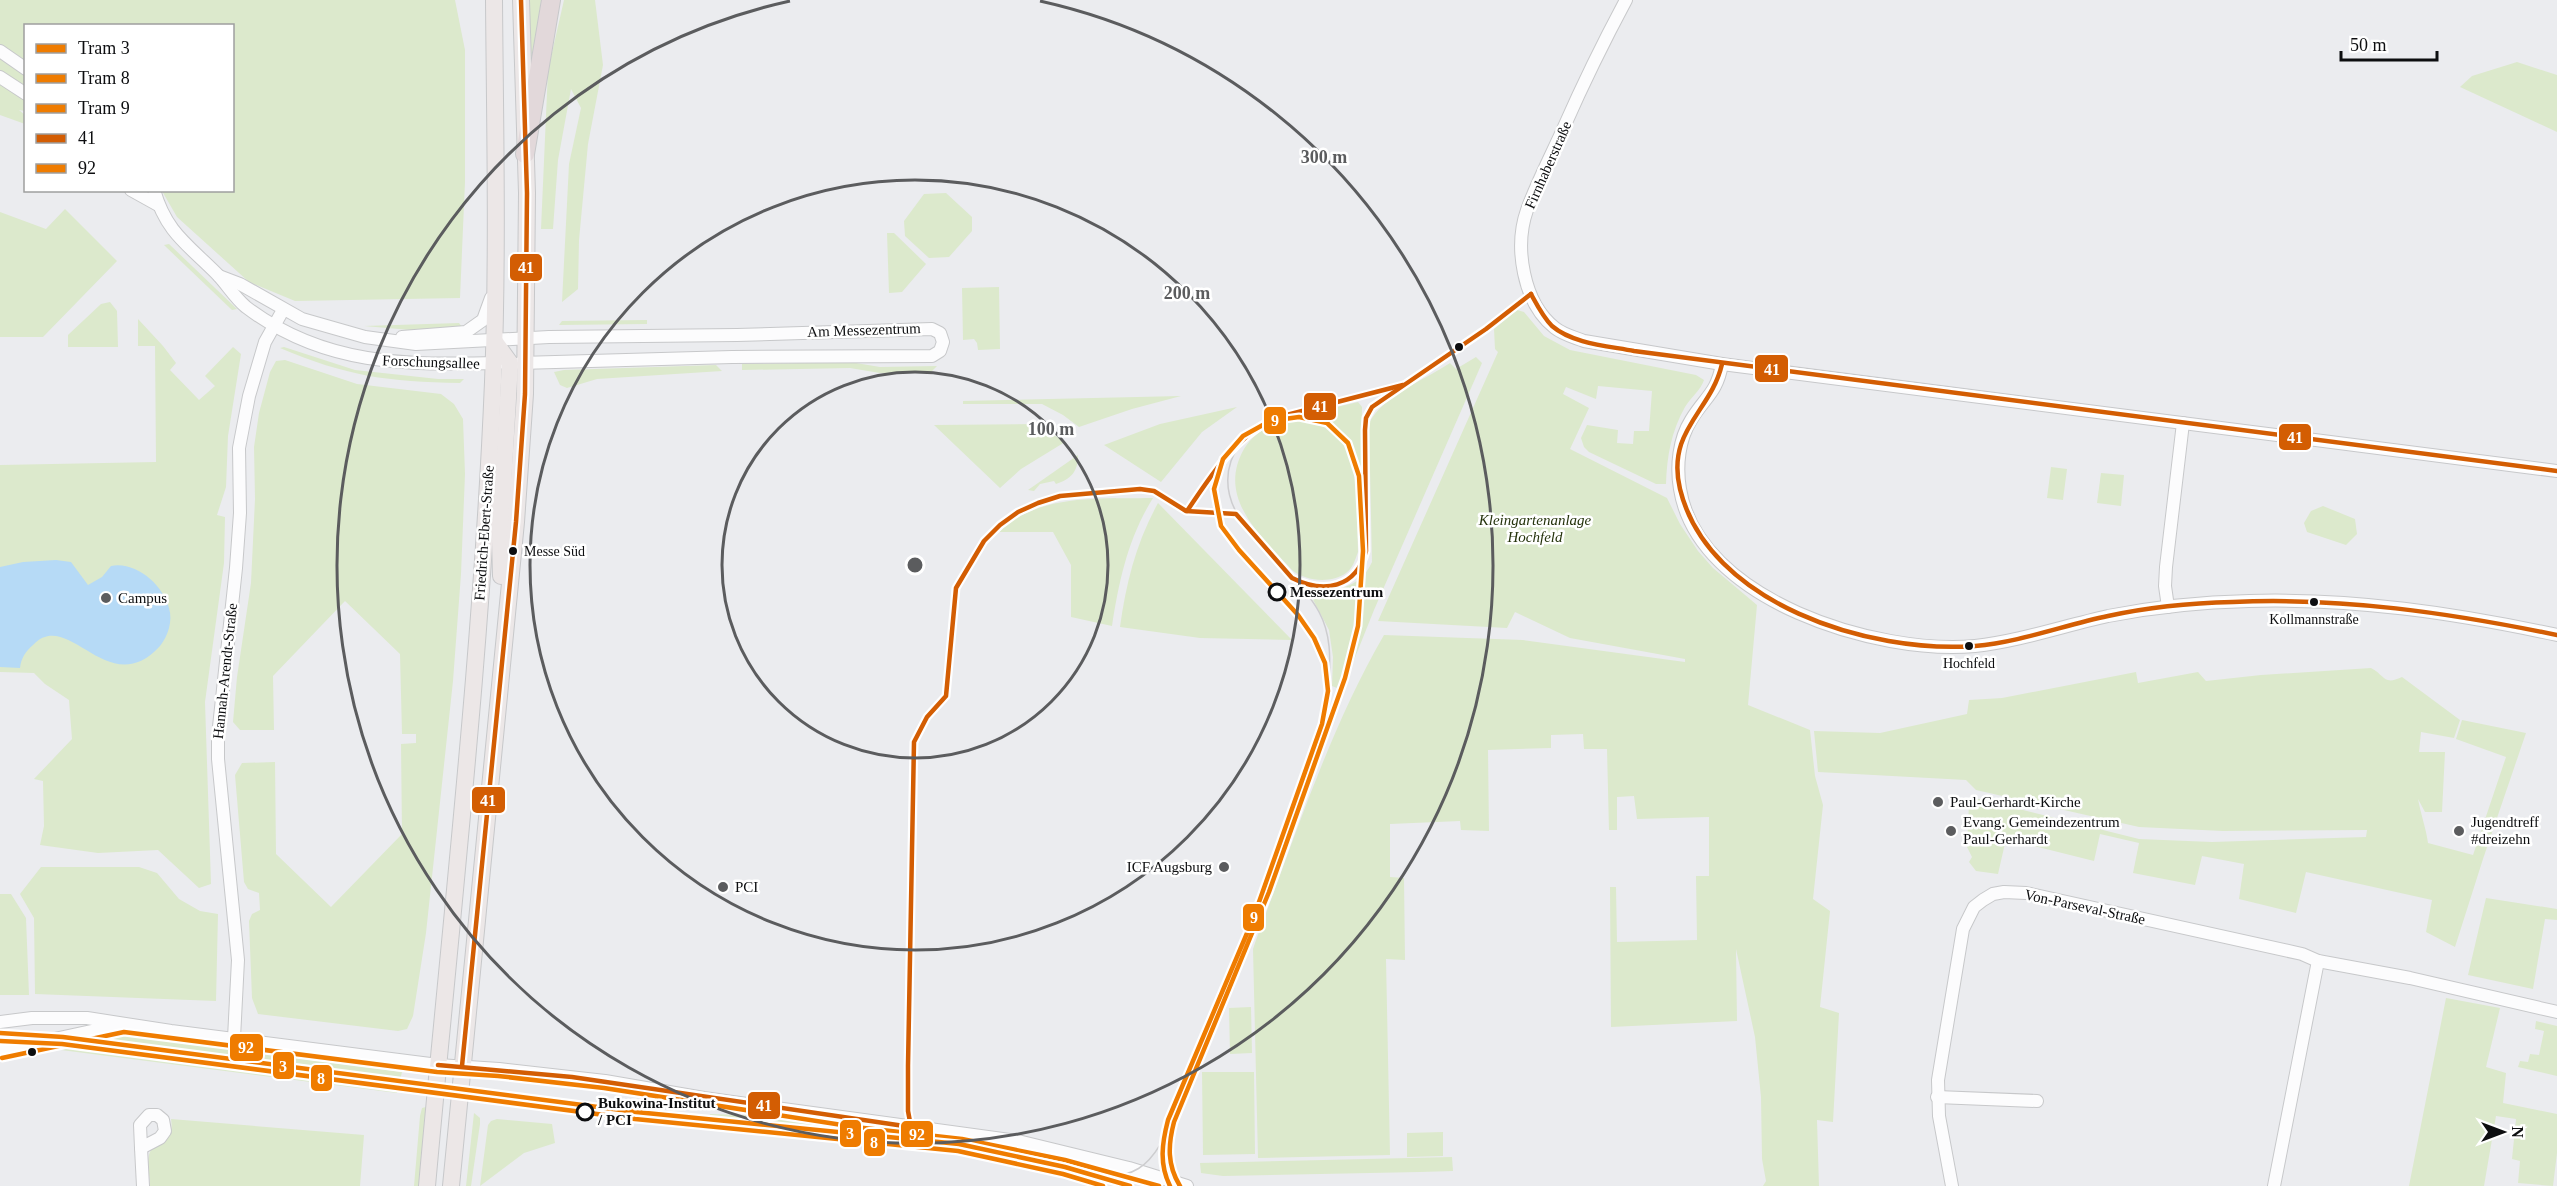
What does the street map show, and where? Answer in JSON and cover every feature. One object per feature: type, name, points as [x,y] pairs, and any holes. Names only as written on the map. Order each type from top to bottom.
[{"type":"highway","points":[[525,154],[551,0]]},
{"type":"main road","name":"Friedrich-Ebert-Straße","points":[[494,0],[495,342],[510,363]]},
{"type":"main road","name":"Friedrich-Ebert-Straße","points":[[427,1186],[480,599],[510,363],[526,339],[527,194],[521,0]]},
{"type":"main road","points":[[451,1186],[504,631],[500,539],[510,363]]},
{"type":"street","name":"Firnhaberstraße","points":[[1626,0],[1574,106],[1526,212],[1521,261],[1523,273],[1543,315],[1555,328],[1567,335],[1722,364],[2557,471]]},
{"type":"street","points":[[0,51],[24,68]]},
{"type":"street","points":[[0,77],[24,93]]},
{"type":"street","points":[[135,192],[158,205]]},
{"type":"street","name":"Forschungsallee","points":[[155,192],[168,227],[219,276],[233,295],[274,326],[312,345],[368,359],[414,364],[510,363]]},
{"type":"street","name":"Forschungsallee","points":[[219,276],[240,284],[283,310],[311,322],[376,339],[416,344],[495,342]]},
{"type":"street","points":[[376,339],[466,332],[476,327],[488,310],[496,276]]},
{"type":"street","name":"Hannah-Arendt-Straße","points":[[234,1038],[238,960],[218,759],[218,736],[239,524],[239,448],[249,396],[265,342],[283,310]]},
{"type":"street","name":"Am Messezentrum","points":[[495,342],[559,337],[737,335],[932,329],[940,333],[944,342],[940,351],[932,356],[732,357],[510,363]]},
{"type":"street","points":[[1722,364],[1719,380],[1713,393],[1696,412],[1684,435],[1678,468],[1680,487],[1689,516],[1705,543],[1734,574],[1765,597],[1791,610],[1871,638],[1933,647],[1996,643],[2106,616],[2168,607],[2249,601],[2354,603],[2426,611],[2557,635]]},
{"type":"street","points":[[2168,607],[2165,586],[2166,567],[2183,423]]},
{"type":"street","name":"Von-Parseval-Straße","points":[[1952,1186],[1944,1154],[1937,1097],[1941,1059],[1963,929],[1974,907],[1993,894],[2026,893],[2302,954],[2318,961],[2410,978],[2557,1012]]},
{"type":"street","points":[[2274,1186],[2318,961]]},
{"type":"street","points":[[0,1022],[32,1018],[103,1019],[124,1024],[438,1065],[605,1081],[821,1115],[991,1137],[1068,1152],[1187,1186]]},
{"type":"street","points":[[0,1050],[124,1024]]},
{"type":"street","points":[[1937,1097],[2037,1101]]},
{"type":"street","points":[[141,1148],[144,1186]]},
{"type":"green space","points":[[0,0],[455,0],[465,50],[465,182],[460,298],[295,301],[249,282],[177,217],[163,192],[234,192],[234,24],[24,24],[24,111],[19,110],[24,114],[24,124],[0,115]]},
{"type":"green space","points":[[529,0],[541,0],[532,72]]},
{"type":"green space","points":[[564,0],[595,0],[603,65],[588,144],[579,240],[578,289],[562,302],[569,164],[581,108],[571,89],[558,160],[553,229],[541,229],[548,70]]},
{"type":"green space","points":[[2517,62],[2557,75],[2557,132],[2460,87],[2472,76]]},
{"type":"green space","points":[[946,193],[972,217],[972,231],[949,257],[929,258],[905,236],[904,221],[924,194]]},
{"type":"green space","points":[[65,209],[117,261],[43,337],[0,337],[0,212],[46,229]]},
{"type":"green space","points":[[887,233],[894,233],[926,264],[902,292],[889,293]]},
{"type":"green space","points":[[169,244],[237,309],[232,310],[164,245]]},
{"type":"green space","points":[[999,287],[1000,349],[978,350],[974,339],[963,340],[962,288]]},
{"type":"green space","points":[[110,302],[117,311],[118,347],[68,347],[68,335],[101,304]]},
{"type":"green space","name":"Kleingartenanlage Hochfeld","points":[[1517,310],[1524,312],[1544,336],[1570,350],[1696,375],[1704,380],[1685,407],[1676,426],[1669,454],[1666,484],[1656,484],[1589,452],[1584,447],[1581,438],[1587,425],[1618,430],[1617,443],[1633,444],[1634,431],[1649,431],[1652,391],[1598,386],[1596,399],[1566,387],[1563,394],[1589,408],[1570,449],[1667,498],[1680,524],[1698,551],[1713,568],[1757,605],[1748,705],[1810,730],[1815,776],[1823,805],[1813,899],[1830,911],[1820,1007],[1839,1013],[1833,1122],[1817,1120],[1819,1186],[1763,1186],[1766,1181],[1762,1159],[1761,1097],[1755,1037],[1736,949],[1737,1021],[1611,1027],[1610,887],[1616,887],[1617,942],[1697,940],[1696,876],[1709,876],[1709,817],[1637,819],[1634,796],[1617,797],[1617,830],[1609,830],[1607,749],[1584,749],[1583,734],[1551,735],[1551,748],[1488,750],[1489,831],[1461,830],[1460,821],[1390,824],[1390,877],[1404,878],[1405,960],[1386,959],[1390,1155],[1258,1158],[1253,949],[1330,746],[1364,671],[1384,635],[1523,640],[1685,662],[1685,659],[1570,638],[1515,612],[1507,628],[1378,621],[1498,352],[1495,349],[1494,329]]},
{"type":"green space","points":[[138,319],[176,363],[170,370],[199,400],[215,386],[205,376],[233,347],[241,354],[228,436],[226,487],[217,515],[225,517],[224,563],[205,702],[211,884],[199,888],[158,850],[98,853],[40,845],[44,826],[43,781],[34,779],[72,739],[69,700],[45,684],[34,673],[0,672],[0,465],[156,462],[155,346],[138,346]]},
{"type":"green space","points":[[647,320],[647,324],[559,325],[562,321]]},
{"type":"green space","points":[[459,323],[462,327],[422,331],[364,326]]},
{"type":"green space","points":[[284,347],[355,370],[438,379],[464,379],[460,383],[368,376],[304,358],[280,348]]},
{"type":"green space","points":[[1476,357],[1482,363],[1374,610],[1342,690],[1332,686],[1333,657],[1329,630],[1309,592],[1346,587],[1361,578],[1372,562],[1369,423],[1385,404],[1405,389],[1450,363],[1456,369]]},
{"type":"green space","points":[[285,360],[357,384],[441,394],[454,404],[463,419],[465,474],[453,681],[426,933],[413,1016],[407,1029],[398,1031],[258,1014],[252,998],[249,921],[252,914],[260,910],[259,893],[248,889],[244,882],[235,775],[242,763],[275,762],[276,854],[331,907],[402,834],[401,744],[416,743],[416,734],[402,734],[400,654],[345,601],[273,676],[274,730],[240,730],[233,722],[237,677],[251,583],[255,499],[254,447],[259,413],[270,372],[276,361]]},
{"type":"green space","points":[[850,362],[880,367],[937,366],[931,372],[880,373],[850,368],[742,370],[742,364]]},
{"type":"green space","points":[[716,365],[722,371],[597,379],[567,388],[560,385],[554,372],[564,370]]},
{"type":"green space","points":[[1181,396],[1132,409],[1079,427],[1042,404],[963,404],[963,401]]},
{"type":"green space","points":[[1358,402],[1362,407],[1361,466],[1342,435],[1311,413]]},
{"type":"green space","points":[[1237,407],[1202,432],[1161,482],[1104,445],[1160,424]]},
{"type":"green space","points":[[1289,420],[1314,423],[1332,432],[1345,447],[1352,465],[1356,486],[1358,552],[1354,564],[1348,571],[1333,579],[1311,579],[1292,570],[1256,530],[1239,500],[1235,484],[1237,467],[1244,449],[1264,429]]},
{"type":"green space","points":[[1036,424],[1065,442],[1021,469],[1000,488],[934,425]]},
{"type":"green space","points":[[1078,455],[1077,466],[1066,480],[1056,484],[1054,481],[1040,484],[1034,491],[1028,490]]},
{"type":"green space","points":[[2051,467],[2067,469],[2063,500],[2047,498]]},
{"type":"green space","points":[[2101,473],[2124,475],[2121,506],[2097,503]]},
{"type":"green space","points":[[1153,498],[1131,544],[1112,626],[1071,617],[1071,565],[1053,532],[999,532],[1015,519],[1051,504],[1092,499]]},
{"type":"green space","points":[[1158,503],[1292,640],[1200,638],[1120,627],[1133,564]]},
{"type":"green space","points":[[2323,506],[2355,519],[2357,534],[2346,545],[2307,532],[2304,523],[2311,511]]},
{"type":"green space","points":[[2371,668],[2388,680],[2402,677],[2460,720],[2454,738],[2421,732],[2419,752],[2445,752],[2442,812],[2425,812],[2418,799],[2428,843],[2473,855],[2506,757],[2456,739],[2462,720],[2526,733],[2455,947],[2426,932],[2432,900],[2306,872],[2296,913],[2239,899],[2244,864],[2202,856],[2195,885],[2133,873],[2139,843],[2100,834],[2094,861],[2006,839],[1998,874],[1976,871],[1969,862],[1972,857],[1967,847],[1969,803],[1979,799],[2139,839],[2212,842],[2366,837],[2367,830],[2223,831],[2139,827],[1976,790],[1966,780],[1818,772],[1814,731],[1880,733],[1967,714],[1969,700],[2002,698],[2136,672],[2138,683],[2198,672],[2206,681]]},
{"type":"green space","points":[[41,867],[139,867],[157,873],[179,899],[200,911],[218,914],[216,1001],[35,994],[34,918],[20,894]]},
{"type":"green space","points":[[0,894],[11,894],[26,918],[29,995],[0,995]]},
{"type":"green space","points":[[2486,898],[2557,909],[2557,920],[2545,919],[2533,989],[2468,975]]},
{"type":"green space","points":[[2446,998],[2500,1008],[2486,1067],[2506,1073],[2503,1103],[2557,1114],[2557,1153],[2553,1186],[2518,1183],[2520,1161],[2512,1159],[2516,1119],[2496,1116],[2484,1186],[2409,1186]]},
{"type":"green space","points":[[1251,1007],[1252,1053],[1230,1054],[1229,1008]]},
{"type":"green space","points":[[2536,1021],[2557,1026],[2557,1076],[2518,1067],[2520,1061],[2528,1062],[2530,1054],[2539,1055],[2544,1031],[2535,1029]]},
{"type":"green space","points":[[114,1034],[402,1072],[397,1093],[61,1050]]},
{"type":"green space","points":[[1202,1072],[1254,1072],[1255,1154],[1203,1155]]},
{"type":"green space","points":[[608,1101],[661,1111],[662,1125],[609,1121]]},
{"type":"green space","points":[[426,1107],[419,1186],[414,1186],[420,1116],[422,1108]]},
{"type":"green space","points":[[474,1113],[480,1118],[480,1124],[471,1186],[466,1186]]},
{"type":"green space","points":[[710,1114],[743,1115],[895,1132],[899,1147],[707,1130]]},
{"type":"green space","points":[[171,1119],[364,1135],[360,1186],[150,1186],[148,1164],[150,1152],[153,1147],[168,1137],[172,1127]]},
{"type":"green space","points":[[497,1119],[552,1124],[555,1143],[524,1153],[480,1186],[488,1125]]},
{"type":"green space","points":[[1443,1132],[1443,1156],[1407,1157],[1407,1133]]},
{"type":"green space","points":[[923,1135],[1012,1148],[1014,1157],[1010,1163],[921,1149]]},
{"type":"green space","points":[[1452,1157],[1453,1171],[1420,1172],[1223,1176],[1201,1173],[1200,1163]]},
{"type":"water","points":[[56,560],[71,562],[88,585],[102,577],[111,566],[130,567],[147,576],[166,599],[170,613],[169,628],[160,646],[141,661],[123,665],[106,661],[61,637],[47,636],[28,650],[20,668],[0,667],[0,567],[23,562]]},
{"type":"tram line","name":"9","points":[[1170,1186],[1163,1162],[1164,1137],[1168,1120],[1253,919],[1322,724],[1328,691],[1325,663],[1314,638],[1298,615],[1239,550],[1221,526],[1214,489],[1223,459],[1243,436],[1270,421],[1299,417],[1327,423],[1348,443],[1359,476],[1363,551],[1358,626],[1345,678],[1269,892],[1174,1122],[1170,1155],[1180,1186]]},
{"type":"tram line","points":[[1267,421],[1245,438],[1231,461],[1228,483],[1232,504],[1258,542],[1307,594],[1319,612],[1328,639],[1329,687]]},
{"type":"tram line","name":"3","points":[[0,1033],[63,1037],[636,1112],[959,1144],[1065,1167],[1130,1186]]},
{"type":"tram line","name":"8","points":[[0,1041],[62,1044],[635,1119],[958,1151],[1063,1174],[1103,1186]]},
{"type":"tram line","points":[[1061,1171],[1108,1176],[1125,1174],[1139,1168],[1150,1159],[1160,1145],[1180,1103]]},
{"type":"transit line","name":"41","points":[[462,1066],[516,522],[525,394],[527,193],[521,0]]},
{"type":"transit line","name":"41","points":[[1531,294],[1552,326],[1570,337],[1603,346],[2557,471]]},
{"type":"transit line","name":"41","points":[[911,1127],[908,1111],[908,1066],[914,742],[927,717],[946,696],[956,588],[984,541],[1018,512],[1038,503],[1060,496],[1140,489],[1154,491],[1186,511],[1236,514],[1292,578],[1316,586],[1327,586],[1347,580],[1355,573],[1366,551],[1365,430],[1366,418],[1372,407],[1486,329],[1531,294]]},
{"type":"transit line","name":"41","points":[[1722,364],[1709,395],[1684,436],[1679,451],[1677,469],[1680,489],[1696,529],[1723,563],[1758,591],[1799,614],[1843,630],[1889,641],[1933,646],[1975,646],[2009,641],[2139,610],[2202,603],[2274,601],[2396,608],[2557,635]]},
{"type":"transit line","name":"41","points":[[1187,511],[1225,458],[1260,426],[1275,418],[1403,385]]},
{"type":"transit line","name":"92","points":[[2,1058],[124,1032],[437,1072],[498,1076],[604,1088],[855,1127],[962,1139],[1065,1160],[1159,1186]]},
{"type":"transit line","name":"41","points":[[438,1065],[572,1077],[911,1127]]},
{"type":"place","name":"Messe Süd","points":[[513,551]]},
{"type":"place","name":"Messezentrum","points":[[1277,592]]},
{"type":"place","name":"Campus","points":[[106,598]]},
{"type":"place","name":"Kollmannstraße","points":[[2314,602]]},
{"type":"place","name":"Hochfeld","points":[[1969,646]]},
{"type":"place","name":"Paul-Gerhardt-Kirche","points":[[1938,802]]},
{"type":"place","name":"Evang. Gemeindezentrum Paul-Gerhardt","points":[[1951,831]]},
{"type":"place","name":"Jugendtreff #dreizehn","points":[[2459,831]]},
{"type":"place","name":"ICF Augsburg","points":[[1224,867]]},
{"type":"place","name":"PCI","points":[[723,887]]},
{"type":"place","name":"Bukowina-Institut / PCI","points":[[585,1112]]}]
